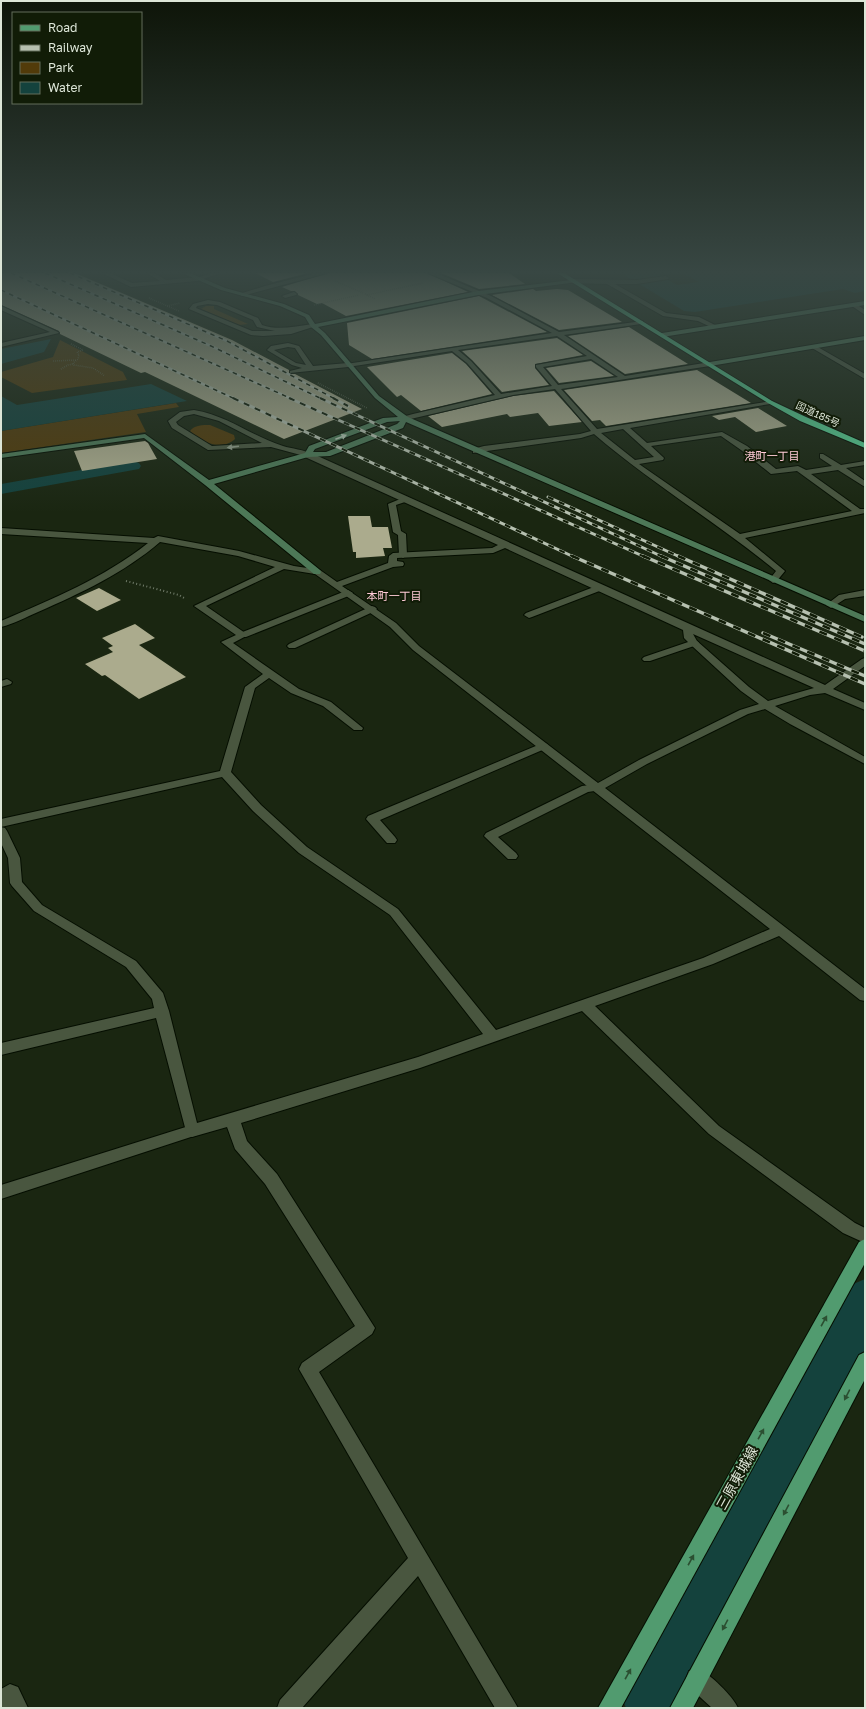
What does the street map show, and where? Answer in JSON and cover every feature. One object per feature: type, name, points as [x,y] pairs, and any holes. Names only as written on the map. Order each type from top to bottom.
[{"type":"highway","name":"国道185号","points":[[691,353],[770,402],[808,421],[865,446]]},
{"type":"main road","name":"三原東城線","points":[[609,1708],[865,1248]]},
{"type":"main road","points":[[682,1708],[865,1361]]},
{"type":"street","points":[[273,353],[294,364],[311,368]]},
{"type":"street","points":[[300,353],[311,368]]},
{"type":"street","points":[[338,353],[377,396],[404,419],[865,619]]},
{"type":"street","points":[[292,372],[311,368],[348,365],[434,353]]},
{"type":"street","points":[[457,353],[469,362],[500,396]]},
{"type":"street","points":[[586,353],[624,378]]},
{"type":"street","points":[[308,455],[312,448],[386,420],[404,419],[415,415],[500,396],[624,378],[779,353]]},
{"type":"street","points":[[824,353],[865,377]]},
{"type":"street","points":[[592,357],[538,366],[596,432],[671,492],[757,550],[781,571],[773,580]]},
{"type":"street","points":[[476,451],[484,448],[581,436],[596,432],[770,402]]},
{"type":"street","points":[[272,445],[211,448],[174,426],[172,421],[178,416],[186,414],[207,414],[272,445],[308,455],[687,628],[865,707]]},
{"type":"street","points":[[208,483],[308,455],[327,454],[400,426],[404,419]]},
{"type":"street","points":[[626,427],[660,458],[633,463]]},
{"type":"street","points":[[646,445],[722,434],[744,448],[774,472],[798,468],[862,512]]},
{"type":"street","points":[[1,456],[145,436],[208,483],[318,572],[393,625],[416,648],[779,931],[865,996]]},
{"type":"street","points":[[823,456],[865,485]]},
{"type":"street","points":[[804,473],[865,463]]},
{"type":"street","points":[[403,555],[402,534],[397,532],[392,504],[405,499]]},
{"type":"street","points":[[738,537],[862,512]]},
{"type":"street","points":[[2,532],[156,541],[158,539],[221,550],[284,566],[318,572]]},
{"type":"street","points":[[1,624],[108,576],[139,556],[156,541]]},
{"type":"street","points":[[392,564],[393,556],[493,550],[506,545]]},
{"type":"street","points":[[336,585],[392,564],[409,563]]},
{"type":"street","points":[[199,606],[284,566]]},
{"type":"street","points":[[529,615],[599,588]]},
{"type":"street","points":[[348,593],[226,642],[295,691],[327,704],[358,728]]},
{"type":"street","points":[[831,605],[842,597],[865,593]]},
{"type":"street","points":[[199,606],[243,635]]},
{"type":"street","points":[[292,646],[372,609]]},
{"type":"street","points":[[687,628],[689,638],[694,644],[745,689],[768,706],[865,761]]},
{"type":"street","points":[[647,659],[694,644]]},
{"type":"street","points":[[512,856],[490,836],[586,789],[597,788],[643,762],[738,716],[809,692],[825,690],[865,661]]},
{"type":"street","points":[[225,773],[250,687],[269,674]]},
{"type":"street","points":[[391,840],[372,819],[543,746]]},
{"type":"street","points":[[1,823],[225,773]]},
{"type":"street","points":[[225,773],[256,808],[303,850],[394,912],[493,1036]]},
{"type":"street","points":[[1,831],[14,858],[16,883],[38,908],[131,964],[158,997],[192,1131]]},
{"type":"street","points":[[1,1192],[192,1131],[420,1062],[708,961],[779,931]]},
{"type":"street","points":[[584,1004],[714,1130],[849,1228],[865,1236]]},
{"type":"street","points":[[1,1049],[162,1011]]},
{"type":"street","points":[[232,1119],[240,1144],[271,1179],[366,1328],[308,1369],[507,1708]]},
{"type":"street","points":[[288,1708],[419,1560]]},
{"type":"street","points":[[697,1679],[727,1708]]},
{"type":"street","points":[[1,1703],[10,1695],[17,1708]]},
{"type":"path","points":[[74,364],[79,355],[78,353]]},
{"type":"path","points":[[53,361],[76,360]]},
{"type":"path","points":[[61,369],[68,364],[74,364],[82,367],[93,368],[105,376]]},
{"type":"path","points":[[108,576],[179,595],[199,606]]},
{"type":"green space","points":[[55,353],[85,353],[123,372],[127,380],[32,393],[1,377],[1,372],[53,357]]},
{"type":"green space","points":[[176,403],[179,407],[137,414],[146,432],[1,453],[1,431]]},
{"type":"green space","points":[[210,425],[234,435],[235,439],[230,443],[218,445],[212,444],[200,439],[190,431],[196,426]]},
{"type":"water","points":[[1,353],[41,353],[1,364]]},
{"type":"water","points":[[151,384],[187,401],[1,431],[1,396],[17,405]]},
{"type":"building","points":[[99,353],[256,353],[289,370],[289,374],[295,374],[362,409],[284,439],[145,372],[141,373]]},
{"type":"building","points":[[362,353],[412,353],[372,359]]},
{"type":"building","points":[[452,353],[466,364],[492,394],[421,411],[401,395],[397,397],[367,367]]},
{"type":"building","points":[[464,353],[580,353],[583,355],[535,364],[535,368],[549,385],[502,392]]},
{"type":"building","points":[[593,353],[670,353],[688,364],[625,374]]},
{"type":"building","points":[[591,361],[614,376],[559,383],[546,368]]},
{"type":"building","points":[[697,370],[751,403],[606,426],[600,420],[592,421],[564,390]]},
{"type":"building","points":[[554,391],[582,422],[549,426],[538,413],[510,417],[507,414],[442,427],[428,416],[513,396]]},
{"type":"building","points":[[758,408],[787,426],[756,432],[735,417],[719,420],[712,416]]},
{"type":"building","points":[[145,441],[148,443],[157,459],[82,471],[74,451]]},
{"type":"building","points":[[348,516],[370,516],[372,527],[388,527],[392,548],[383,548],[385,556],[356,558],[356,552],[353,552]]},
{"type":"building","points":[[99,588],[121,600],[97,611],[76,598]]},
{"type":"building","points":[[135,624],[155,638],[139,645],[186,677],[139,699],[105,675],[102,676],[85,664],[113,652],[108,648],[113,646],[102,638]]},
{"type":"waterway","points":[[1,489],[133,466]]},
{"type":"waterway","points":[[655,1688],[865,1308]]},
{"type":"railway","points":[[136,353],[235,399]]},
{"type":"railway","points":[[189,353],[292,399]]},
{"type":"railway","points":[[225,353],[322,399]]},
{"type":"railway","points":[[249,353],[335,399]]},
{"type":"railway","points":[[233,398],[574,557]]},
{"type":"railway","points":[[289,398],[645,557]]},
{"type":"railway","points":[[320,398],[663,557]]},
{"type":"railway","points":[[333,398],[348,406]]},
{"type":"railway","points":[[548,497],[680,557]]},
{"type":"railway","points":[[572,556],[865,684]]},
{"type":"railway","points":[[643,556],[865,651]]},
{"type":"railway","points":[[661,556],[865,644]]},
{"type":"railway","points":[[678,556],[862,637]]},
{"type":"railway","points":[[763,633],[865,676]]},
{"type":"district","name":"港町一丁目","points":[[772,456]]},
{"type":"district","name":"本町一丁目","points":[[394,596]]}]
